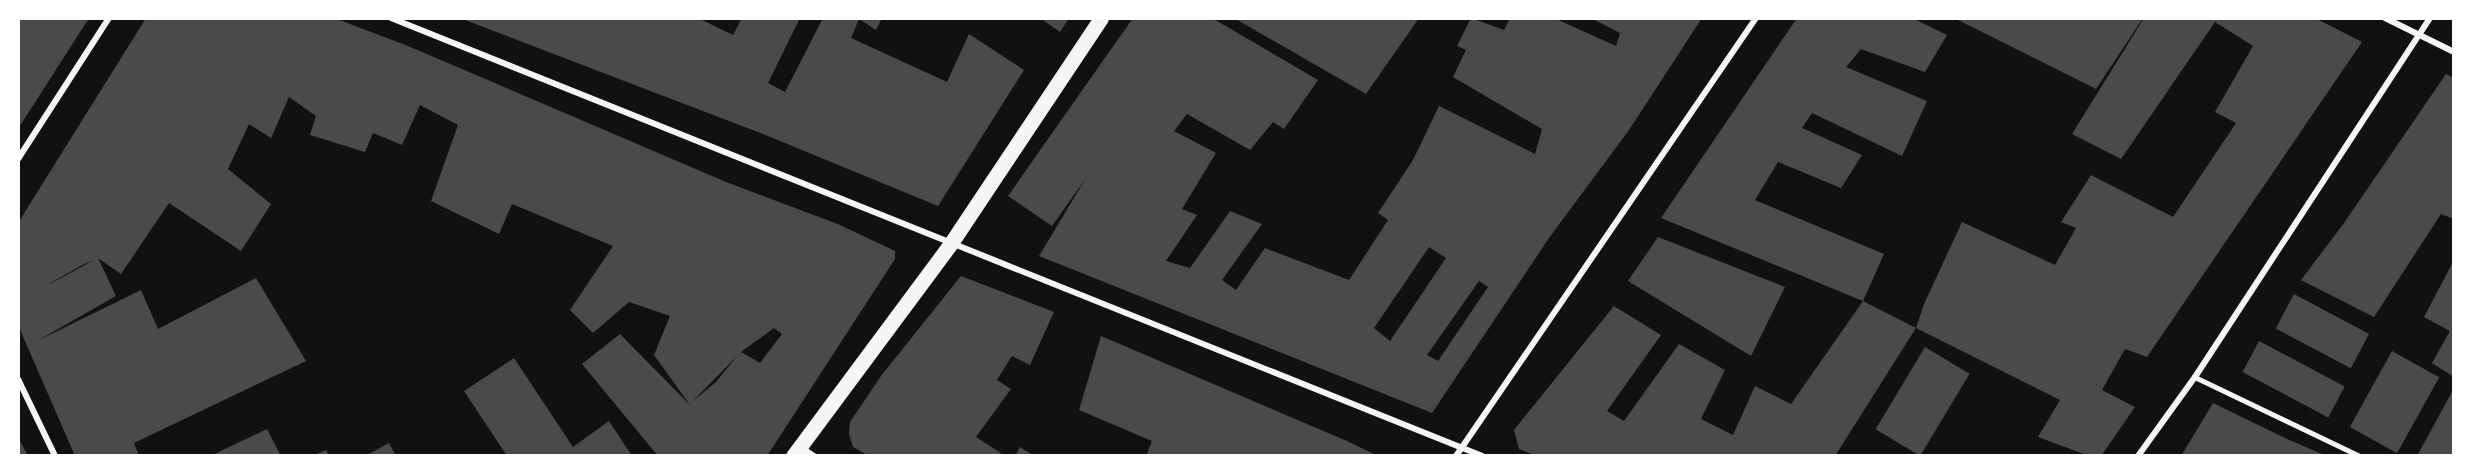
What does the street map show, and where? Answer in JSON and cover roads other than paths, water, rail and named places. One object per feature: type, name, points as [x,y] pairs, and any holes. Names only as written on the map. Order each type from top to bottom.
[{"type":"main road","points":[[796,452],[951,243],[1101,18]]},
{"type":"street","points":[[18,159],[109,18]]},
{"type":"street","points":[[391,18],[1482,456]]},
{"type":"street","points":[[1456,456],[1756,18]]},
{"type":"street","points":[[2385,18],[2454,52]]},
{"type":"street","points":[[2138,456],[2195,377],[2430,18]]},
{"type":"street","points":[[18,379],[56,456]]},
{"type":"street","points":[[796,452],[814,456]]},
{"type":"lane","points":[[2195,377],[2360,456]]}]
